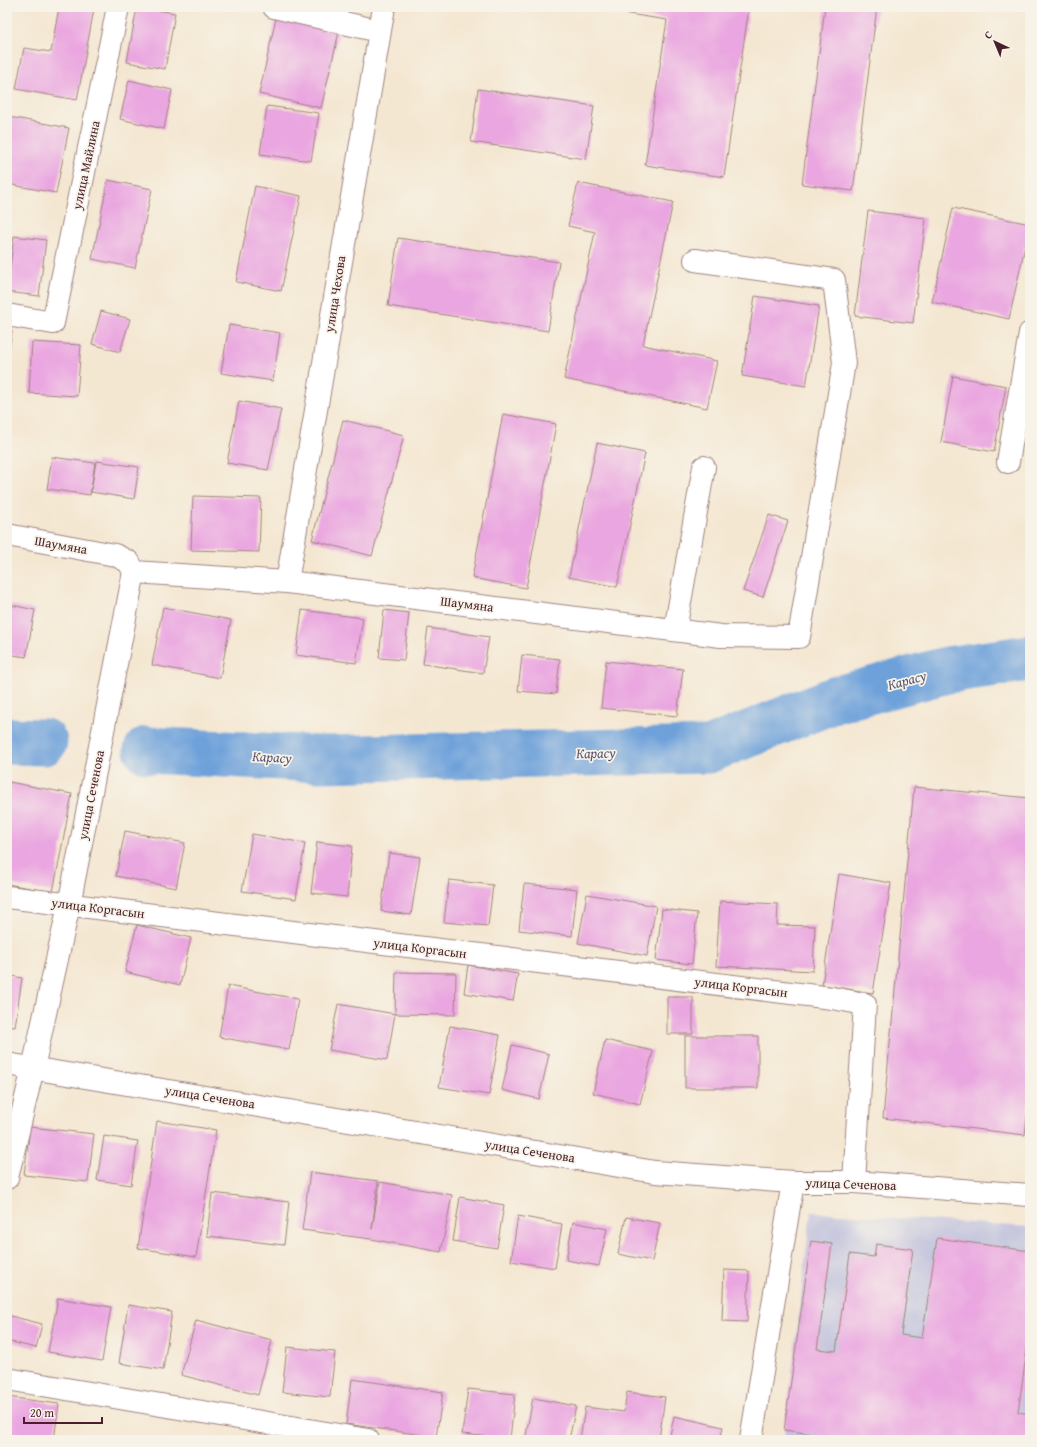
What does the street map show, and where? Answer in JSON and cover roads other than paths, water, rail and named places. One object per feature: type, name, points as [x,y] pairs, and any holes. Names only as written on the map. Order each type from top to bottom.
[{"type":"street","name":"улица Майлина","points":[[7,315],[53,323],[118,7]]},
{"type":"street","points":[[274,7],[379,31]]},
{"type":"street","name":"улица Чехова","points":[[287,582],[384,7]]},
{"type":"street","name":"Шаумяна","points":[[7,535],[115,555],[129,562],[134,572],[287,582],[721,636],[799,637],[844,362],[834,280],[695,260]]},
{"type":"street","points":[[1008,462],[1030,333]]},
{"type":"street","points":[[675,630],[704,467]]},
{"type":"street","name":"улица Сеченова","points":[[33,1068],[69,905],[134,572]]},
{"type":"street","name":"улица Коргасын","points":[[7,897],[832,998],[865,1004],[854,1182]]},
{"type":"street","name":"улица Сеченова","points":[[7,1064],[655,1172],[793,1182],[854,1182],[1030,1195]]},
{"type":"street","points":[[7,1178],[33,1068]]},
{"type":"street","points":[[751,1440],[793,1182]]},
{"type":"street","points":[[7,1379],[368,1440]]},
{"type":"waterway","name":"Карасу","points":[[147,750],[321,759],[708,750],[834,700],[947,670],[1030,658]]},
{"type":"waterway","name":"Карасу","points":[[7,741],[44,742]]}]
